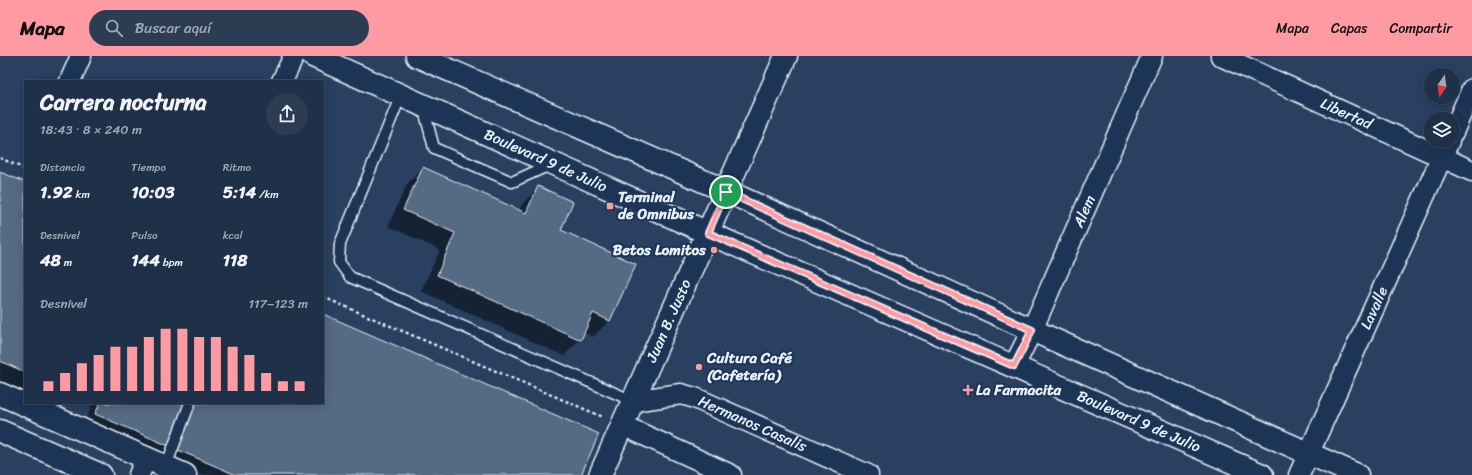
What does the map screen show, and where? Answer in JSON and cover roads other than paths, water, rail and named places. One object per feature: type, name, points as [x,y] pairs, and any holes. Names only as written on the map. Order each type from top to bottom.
[{"type":"main road","name":"Boulevard 9 de Julio","points":[[313,56],[339,61],[400,95],[708,233],[1262,475]]},
{"type":"main road","points":[[417,56],[726,192],[1357,475]]},
{"type":"main road","name":"Juan B. Justo","points":[[600,475],[786,56]]},
{"type":"main road","points":[[0,394],[24,401]]},
{"type":"main road","points":[[33,404],[46,408],[142,466],[176,471]]},
{"type":"main road","points":[[0,431],[100,475]]},
{"type":"street","points":[[70,80],[81,56]]},
{"type":"street","points":[[282,80],[294,56]]},
{"type":"street","name":"Alem","points":[[1014,366],[1032,330],[1152,56]]},
{"type":"street","name":"Libertad","points":[[1221,56],[1445,149],[1472,171]]},
{"type":"street","points":[[1460,116],[1472,89]]},
{"type":"street","name":"Lavalle","points":[[1299,475],[1445,149]]},
{"type":"street","name":"Hermanos Casalis","points":[[633,401],[681,394],[696,398],[868,475]]},
{"type":"street","points":[[622,425],[731,475]]},
{"type":"lane","points":[[400,95],[340,244],[339,262],[350,277],[633,401]]},
{"type":"lane","points":[[422,104],[434,148],[512,182],[553,163]]},
{"type":"lane","points":[[176,471],[190,404]]},
{"type":"place","name":"Terminal de Omnibus","points":[[610,206]]},
{"type":"place","name":"Betos Lomitos","points":[[714,250]]},
{"type":"place","name":"Cultura Café (Cafetería)","points":[[699,367]]},
{"type":"place","name":"La Farmacita","points":[[968,390]]}]
